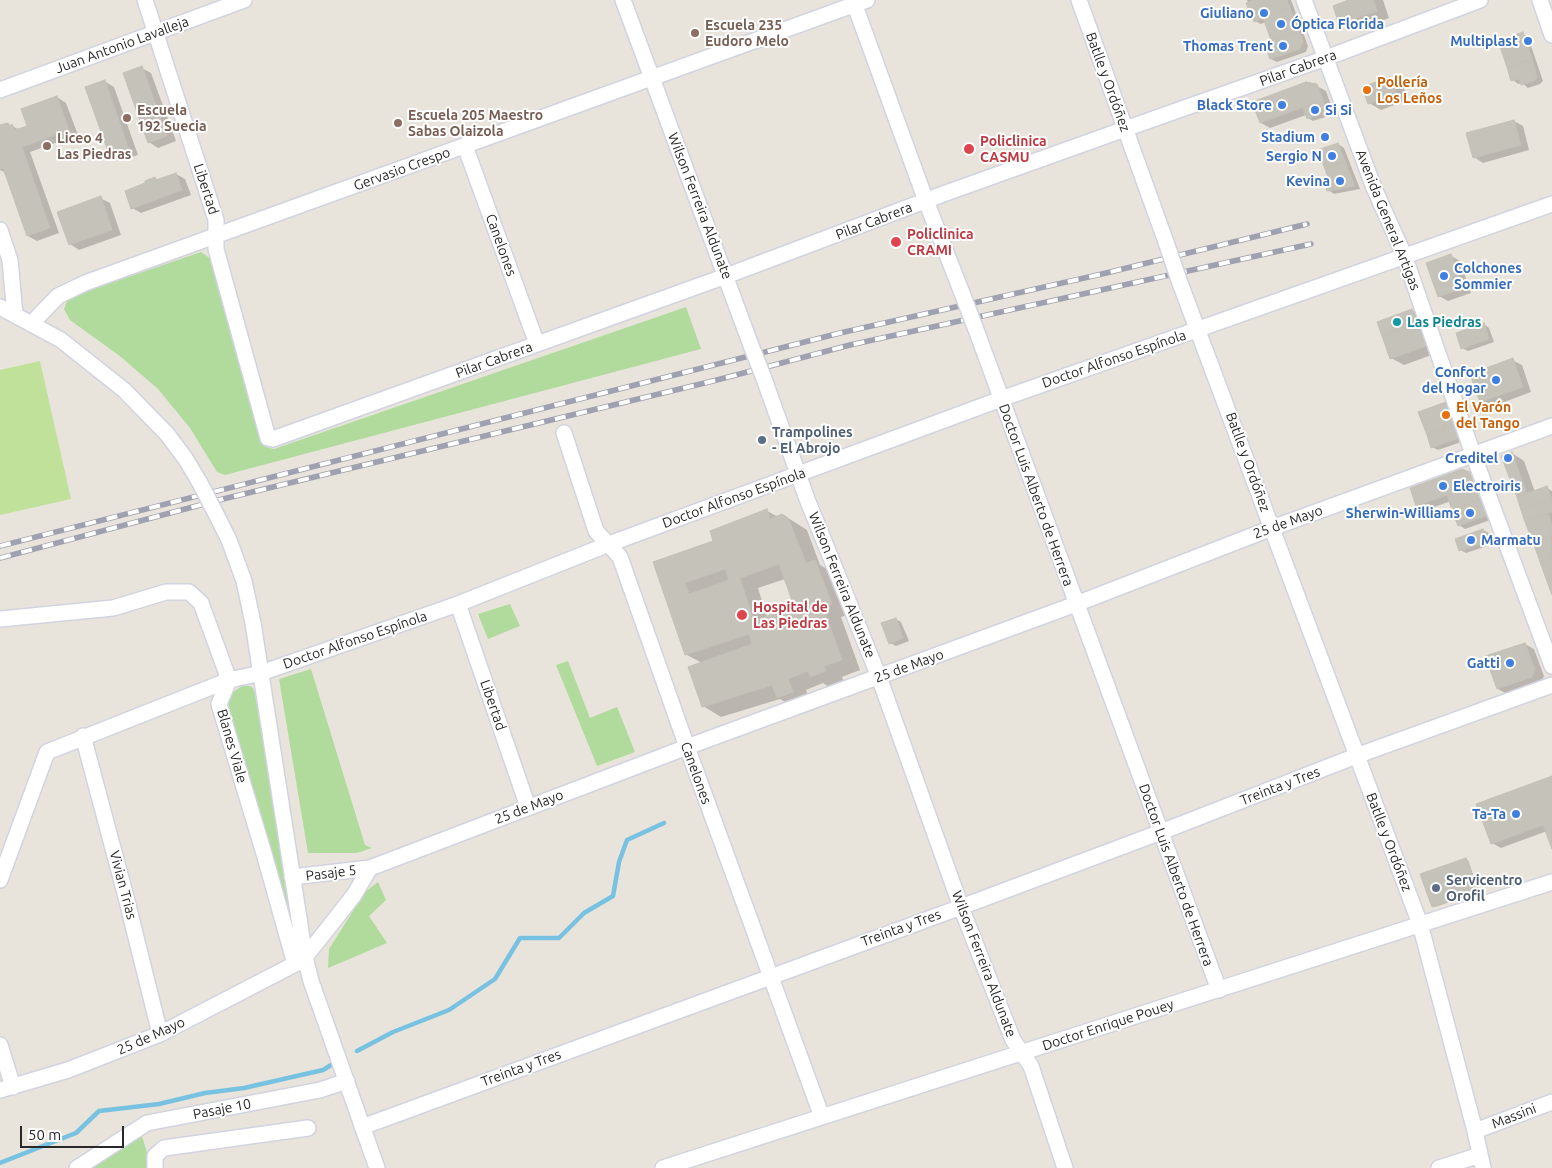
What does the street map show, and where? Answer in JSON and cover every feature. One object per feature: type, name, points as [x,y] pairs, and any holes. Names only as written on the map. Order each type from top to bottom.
[{"type":"street","name":"Libertad","points":[[145,0],[216,220],[216,249],[268,438]]},
{"type":"street","name":"Juan Antonio Lavalleja","points":[[0,90],[244,0]]},
{"type":"street","name":"Wilson Ferreira Aldunate","points":[[622,0],[807,498],[879,677],[961,907],[1013,1040],[1031,1066],[1065,1168]]},
{"type":"street","name":"Batlle y Ordóñez","points":[[1079,0],[1180,283],[1420,924],[1475,1131],[1481,1161]]},
{"type":"street","name":"Avenida General Artigas","points":[[1304,0],[1374,188],[1404,255],[1474,454],[1552,666]]},
{"type":"street","name":"Pilar Cabrera","points":[[268,438],[277,438],[726,276],[1125,128],[1326,58],[1480,0]]},
{"type":"street","points":[[1540,0],[1552,35]]},
{"type":"street","name":"Gervasio Crespo","points":[[31,324],[58,296],[85,283],[858,2]]},
{"type":"street","name":"Doctor Luis Alberto de Herrera","points":[[858,2],[926,201],[1001,398],[1219,990]]},
{"type":"street","name":"Canelones","points":[[465,146],[537,344]]},
{"type":"street","name":"Doctor Alfonso Espínola","points":[[0,880],[47,752],[83,736],[229,680],[261,673],[458,604],[609,544],[1001,398],[1199,330],[1404,255],[1552,204]]},
{"type":"street","points":[[0,230],[10,260],[15,315]]},
{"type":"street","points":[[0,307],[61,340],[130,395],[167,434],[185,458],[229,540],[244,581],[261,673],[292,877],[300,961],[311,981],[377,1168]]},
{"type":"street","name":"25 de Mayo","points":[[6,1089],[68,1070],[160,1034],[300,961],[354,895],[370,868],[687,747],[1076,604],[1272,528],[1552,426]]},
{"type":"street","name":"Canelones","points":[[564,433],[596,531],[620,557],[822,1117]]},
{"type":"street","points":[[0,619],[113,608],[166,592],[189,592],[201,602],[229,680]]},
{"type":"street","name":"Libertad","points":[[458,604],[528,807]]},
{"type":"street","name":"Blanes Viale","points":[[229,680],[219,704],[265,857],[300,961]]},
{"type":"street","name":"Treinta y Tres","points":[[362,1127],[961,907],[1356,756],[1552,685]]},
{"type":"street","name":"Vivian Trias","points":[[83,736],[160,1034]]},
{"type":"street","name":"Pasaje 5","points":[[292,877],[370,868]]},
{"type":"street","name":"Doctor Enrique Pouey","points":[[663,1168],[1552,882]]},
{"type":"street","points":[[0,1044],[6,1089]]},
{"type":"street","name":"Pasaje 10","points":[[320,1090],[347,1081]]},
{"type":"street","name":"Pasaje 10","points":[[77,1168],[147,1124],[320,1090],[347,1081]]},
{"type":"street","name":"Massini","points":[[1475,1131],[1552,1102]]},
{"type":"street","points":[[155,1168],[155,1156],[164,1148],[308,1128]]},
{"type":"street","points":[[1439,1168],[1481,1161]]},
{"type":"green space","points":[[201,252],[211,259],[262,442],[266,447],[274,449],[686,307],[701,349],[225,475],[217,472],[190,428],[158,389],[121,357],[70,320],[64,309],[68,299],[81,293]]},
{"type":"green space","points":[[40,361],[71,499],[0,515],[0,370]]},
{"type":"green space","points":[[510,604],[520,626],[488,639],[478,614]]},
{"type":"green space","points":[[568,661],[590,718],[617,707],[635,752],[597,766],[556,665]]},
{"type":"green space","points":[[311,669],[365,845],[372,848],[357,853],[308,853],[279,679]]},
{"type":"green space","points":[[242,686],[250,686],[255,694],[299,934],[297,946],[224,698]]},
{"type":"green space","points":[[378,882],[386,900],[369,916],[387,943],[328,968],[329,949],[365,892]]},
{"type":"green space","points":[[140,1130],[152,1168],[87,1168]]},
{"type":"building","name":"Giuliano","points":[[1253,0],[1287,0],[1290,8],[1254,22],[1246,3]]},
{"type":"building","points":[[1348,0],[1373,0],[1377,11],[1339,24],[1333,6]]},
{"type":"building","name":"Óptica Florida","points":[[1290,8],[1299,30],[1271,40],[1263,18]]},
{"type":"building","name":"Thomas Trent","points":[[1299,30],[1303,42],[1300,49],[1270,59],[1264,43]]},
{"type":"building","points":[[1523,32],[1532,59],[1507,67],[1498,41]]},
{"type":"building","points":[[1532,59],[1537,77],[1534,81],[1521,85],[1519,79],[1511,81],[1507,67]]},
{"type":"building","points":[[142,66],[167,136],[148,143],[123,73]]},
{"type":"building","points":[[1390,77],[1396,93],[1368,104],[1362,87]]},
{"type":"building","points":[[105,80],[129,150],[110,157],[85,87]]},
{"type":"building","name":"Black Store","points":[[1306,82],[1317,84],[1323,100],[1260,123],[1252,102]]},
{"type":"building","points":[[57,96],[69,130],[22,147],[50,228],[27,236],[3,168],[0,169],[0,125],[8,123],[10,126],[12,124],[15,130],[27,126],[21,109]]},
{"type":"building","name":"Si Si","points":[[1323,100],[1327,111],[1307,119],[1303,108]]},
{"type":"building","points":[[1514,120],[1521,145],[1473,158],[1466,133]]},
{"type":"building","name":"Sergio N","points":[[1338,143],[1345,161],[1325,169],[1318,150]]},
{"type":"building","points":[[1345,161],[1349,172],[1329,180],[1325,169]]},
{"type":"building","name":"Kevina","points":[[1349,172],[1355,186],[1327,191],[1324,181]]},
{"type":"building","points":[[176,173],[182,190],[131,209],[125,191],[155,177],[156,180]]},
{"type":"building","points":[[101,196],[112,230],[69,245],[57,212]]},
{"type":"building","name":"Colchones Sommier","points":[[1451,254],[1463,288],[1438,297],[1426,263]]},
{"type":"building","name":"Las Piedras","points":[[1412,309],[1417,323],[1382,336],[1377,322]]},
{"type":"building","points":[[1417,323],[1426,346],[1390,359],[1382,336]]},
{"type":"building","points":[[1484,323],[1489,339],[1461,349],[1456,333]]},
{"type":"building","name":"Confort del Hogar","points":[[1513,358],[1523,387],[1480,402],[1470,374]]},
{"type":"building","points":[[1446,402],[1453,422],[1443,425],[1444,429],[1427,435],[1418,412]]},
{"type":"building","points":[[1453,422],[1459,438],[1431,448],[1427,435],[1444,429],[1443,425]]},
{"type":"building","points":[[1512,452],[1527,494],[1517,497],[1501,456]]},
{"type":"building","name":"Electroiris","points":[[1462,469],[1473,473],[1477,484],[1416,506],[1410,488]]},
{"type":"building","points":[[1477,484],[1482,499],[1452,510],[1447,495]]},
{"type":"building","points":[[1547,486],[1552,499],[1521,510],[1517,497]]},
{"type":"building","name":"Sherwin-Williams","points":[[1482,499],[1488,515],[1458,526],[1452,510]]},
{"type":"building","points":[[1552,499],[1552,512],[1525,522],[1521,510]]},
{"type":"building","name":"Hospital de Las Piedras","points":[[767,509],[770,519],[782,514],[788,518],[806,563],[815,560],[832,604],[823,607],[842,660],[824,666],[826,671],[810,677],[808,671],[788,679],[793,692],[777,698],[772,685],[702,707],[688,667],[752,644],[749,634],[685,655],[653,562],[713,541],[710,531]],"holes":[[[779,564],[794,606],[754,621],[740,578]],[[725,569],[729,580],[689,594],[685,583]]]},
{"type":"building","points":[[1548,513],[1552,525],[1552,535],[1533,542],[1525,522]]},
{"type":"building","name":"Marmatu","points":[[1483,529],[1488,541],[1459,551],[1455,539]]},
{"type":"building","points":[[1551,536],[1552,558],[1540,562],[1533,542]]},
{"type":"building","points":[[1552,558],[1552,595],[1540,562]]},
{"type":"building","points":[[896,618],[903,638],[889,644],[881,623]]},
{"type":"building","name":"Gatti","points":[[1525,643],[1535,670],[1532,677],[1497,689],[1485,656]]},
{"type":"building","name":"Ta-Ta","points":[[1552,776],[1552,849],[1543,825],[1491,844],[1476,804]]},
{"type":"building","points":[[1466,858],[1478,890],[1432,907],[1420,874]]},
{"type":"waterway","points":[[357,1051],[393,1032],[449,1010],[495,979],[520,938],[559,938],[584,913],[613,896],[619,862],[627,840],[664,823]]},
{"type":"waterway","points":[[0,1163],[76,1133],[99,1111],[159,1104],[205,1093],[244,1088],[323,1070],[331,1065]]},
{"type":"railway","points":[[0,546],[840,333],[1102,274],[1307,224]]},
{"type":"railway","points":[[0,558],[223,499],[713,381],[850,345],[1311,244]]},
{"type":"place","name":"Giuliano","points":[[1264,13]]},
{"type":"place","name":"Óptica Florida","points":[[1281,24]]},
{"type":"place","name":"Escuela 235 Eudoro Melo","points":[[695,33]]},
{"type":"place","name":"Multiplast","points":[[1528,41]]},
{"type":"place","name":"Thomas Trent","points":[[1283,46]]},
{"type":"place","name":"Pollería Los Leños","points":[[1367,90]]},
{"type":"place","name":"Black Store","points":[[1282,105]]},
{"type":"place","name":"Si Si","points":[[1315,110]]},
{"type":"place","name":"Escuela 192 Suecia","points":[[127,118]]},
{"type":"place","name":"Escuela 205 Maestro Sabas Olaizola","points":[[398,123]]},
{"type":"place","name":"Stadium","points":[[1325,137]]},
{"type":"place","name":"Liceo 4 Las Piedras","points":[[47,146]]},
{"type":"place","name":"Policlinica CASMU","points":[[969,149]]},
{"type":"place","name":"Sergio N","points":[[1332,156]]},
{"type":"place","name":"Kevina","points":[[1340,181]]},
{"type":"place","name":"Policlinica CRAMI","points":[[896,242]]},
{"type":"place","name":"Colchones Sommier","points":[[1444,276]]},
{"type":"place","name":"Las Piedras","points":[[1397,322]]},
{"type":"place","name":"Confort del Hogar","points":[[1496,380]]},
{"type":"place","name":"El Varón del Tango","points":[[1446,415]]},
{"type":"place","name":"Trampolines - El Abrojo","points":[[762,440]]},
{"type":"place","name":"Creditel","points":[[1508,458]]},
{"type":"place","name":"Electroiris","points":[[1443,486]]},
{"type":"place","name":"Sherwin-Williams","points":[[1470,513]]},
{"type":"place","name":"Marmatu","points":[[1471,540]]},
{"type":"place","name":"Hospital de Las Piedras","points":[[742,615]]},
{"type":"place","name":"Gatti","points":[[1510,663]]},
{"type":"place","name":"Ta-Ta","points":[[1516,814]]},
{"type":"place","name":"Servicentro Orofil","points":[[1436,888]]}]
